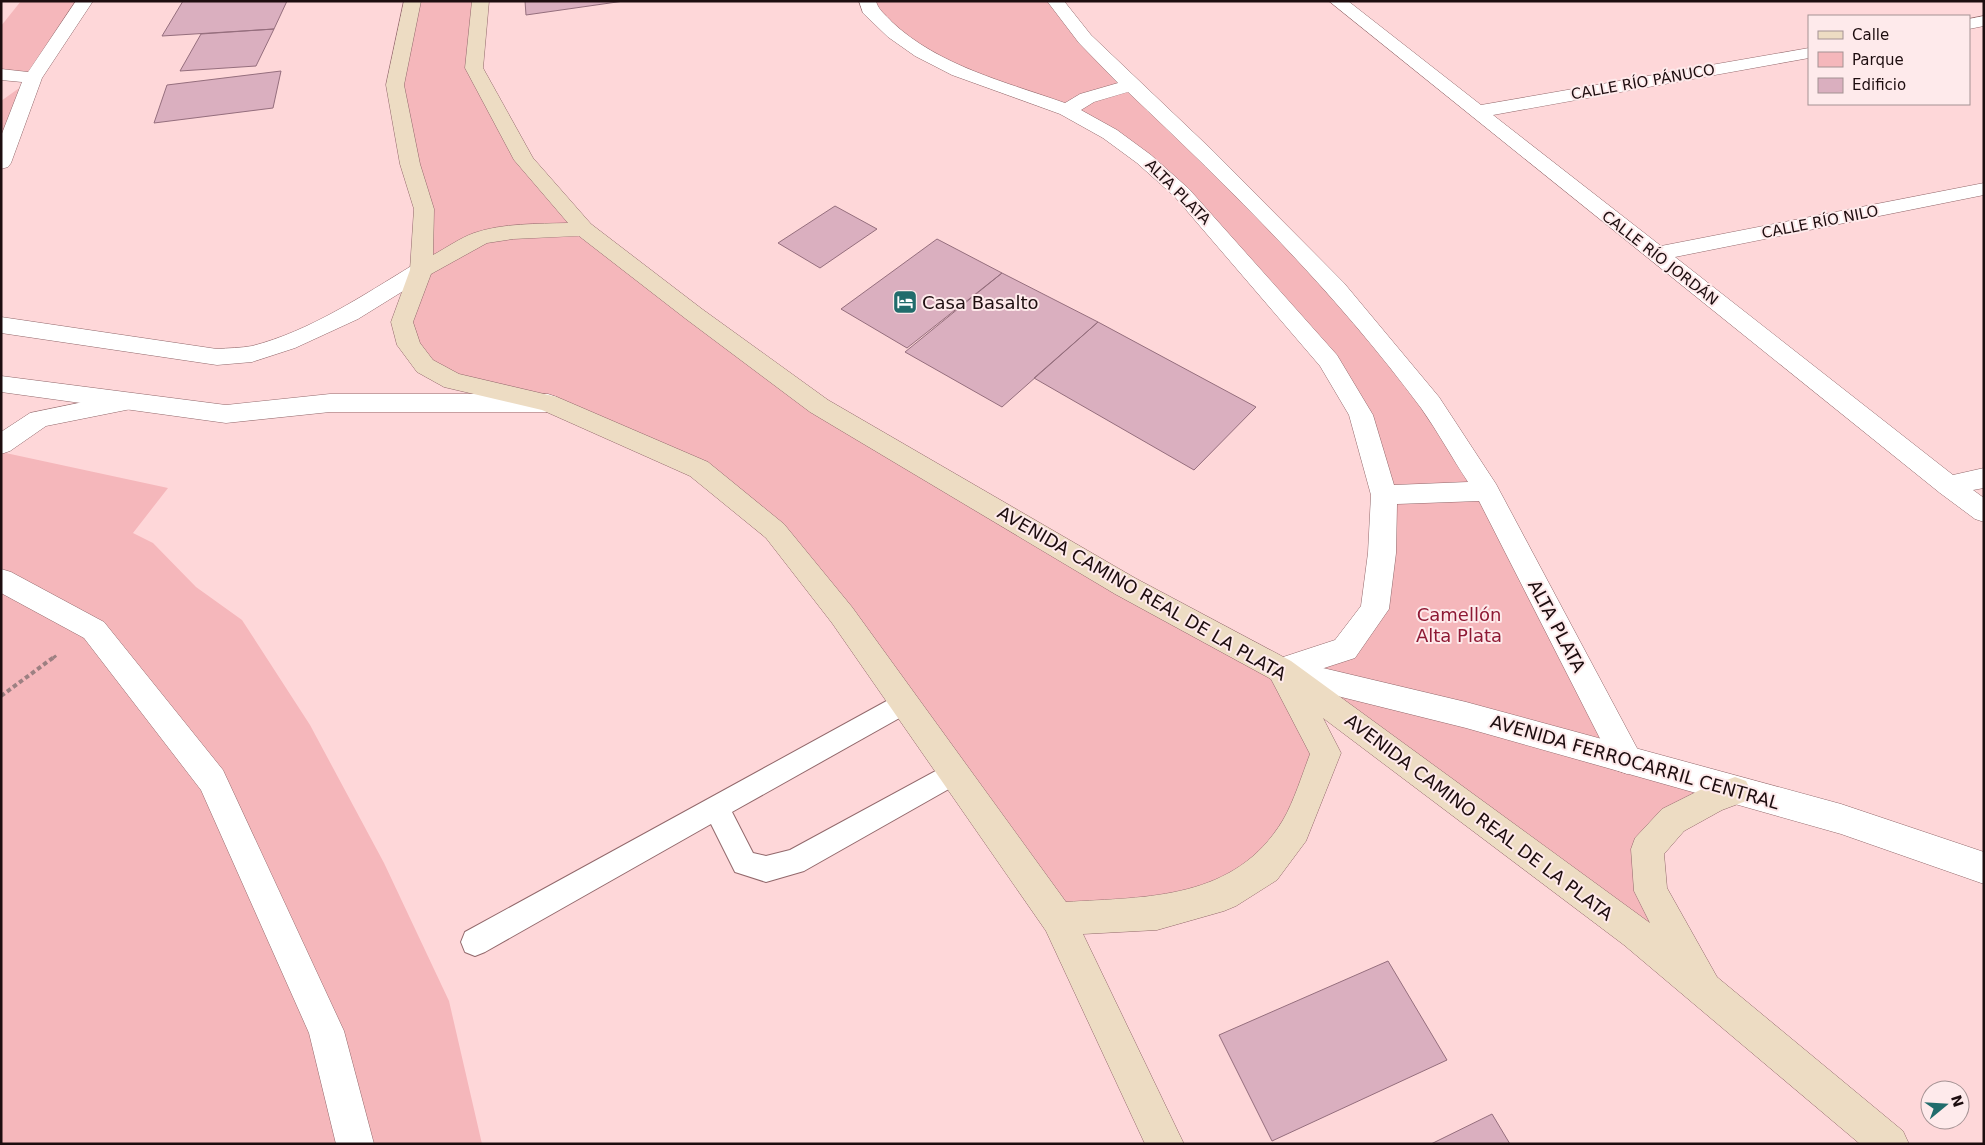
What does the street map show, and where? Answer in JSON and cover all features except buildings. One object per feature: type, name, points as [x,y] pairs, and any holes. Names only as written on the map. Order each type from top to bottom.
[{"type":"main road","points":[[413,1],[395,85],[410,164],[424,209],[421,270],[402,322],[409,345],[426,366],[452,381],[548,403],[699,469],[775,531],[842,615],[1058,919],[1164,1144]]},
{"type":"main road","name":"AVENIDA CAMINO REAL DE LA PLATA","points":[[481,1],[474,68],[524,160],[584,228],[694,314],[820,406],[1125,586],[1281,670],[1636,933],[1890,1144]]},
{"type":"main road","points":[[421,270],[481,238],[513,232],[584,228]]},
{"type":"main road","points":[[1058,919],[1156,913],[1224,895],[1265,869],[1295,830],[1326,753],[1281,670]]},
{"type":"main road","points":[[1708,993],[1651,891],[1647,849],[1673,820],[1711,800],[1735,791]]},
{"type":"street","points":[[1,163],[33,78],[85,1]]},
{"type":"street","name":"ALTA PLATA","points":[[867,1],[869,9],[894,33],[921,52],[958,72],[1068,110],[1110,134],[1144,159],[1182,193],[1329,361],[1361,415],[1384,495],[1382,553],[1375,609],[1345,649],[1281,670]]},
{"type":"street","name":"ALTA PLATA","points":[[1055,1],[1086,39],[1131,85],[1206,155],[1336,288],[1430,403],[1487,491],[1627,760]]},
{"type":"street","name":"CALLE RÍO JORDÁN","points":[[1337,1],[1984,512]]},
{"type":"street","points":[[1970,24],[1984,21]]},
{"type":"street","name":"CALLE RÍO PÁNUCO","points":[[1476,112],[1808,52]]},
{"type":"street","points":[[1,74],[33,78]]},
{"type":"street","points":[[1068,110],[1087,98],[1131,85]]},
{"type":"street","name":"CALLE RÍO NILO","points":[[1656,254],[1984,189]]},
{"type":"street","points":[[1,325],[217,357],[252,354],[287,342],[350,314],[421,270]]},
{"type":"street","points":[[1,384],[226,414],[330,403],[548,403]]},
{"type":"street","points":[[1,445],[39,419],[127,402]]},
{"type":"street","points":[[1949,486],[1984,478]]},
{"type":"street","points":[[1384,495],[1487,491]]},
{"type":"street","points":[[1,580],[94,630],[212,780],[326,1031],[355,1144]]},
{"type":"street","name":"AVENIDA FERROCARRIL CENTRAL","points":[[1281,670],[1466,715],[1735,791],[1842,819],[1984,868]]},
{"type":"lane","points":[[475,942],[903,702]]},
{"type":"lane","points":[[716,808],[744,863],[766,869],[795,862],[954,773]]},
{"type":"path","points":[[1,696],[94,630]]},
{"type":"green space","points":[[21,1],[85,1],[33,78],[1,163],[1,101],[32,79],[1,74],[1,26]]},
{"type":"green space","name":"Camellón Alta Plata","points":[[413,1],[481,1],[474,68],[524,160],[584,229],[819,405],[1281,670],[1345,649],[1382,553],[1361,415],[1232,247],[1110,134],[921,52],[867,1],[1055,1],[1206,155],[1430,403],[1627,760],[1735,791],[1647,849],[1709,993],[1283,671],[1326,753],[1313,785],[1224,895],[1058,919],[842,615],[699,469],[548,403],[452,381],[409,345],[424,209],[395,85]]},
{"type":"green space","points":[[1,452],[168,488],[133,533],[153,543],[196,587],[242,620],[310,725],[384,863],[449,1001],[482,1144],[1,1144]]},
{"type":"place","name":"Casa Basalto","points":[[905,302]]}]
